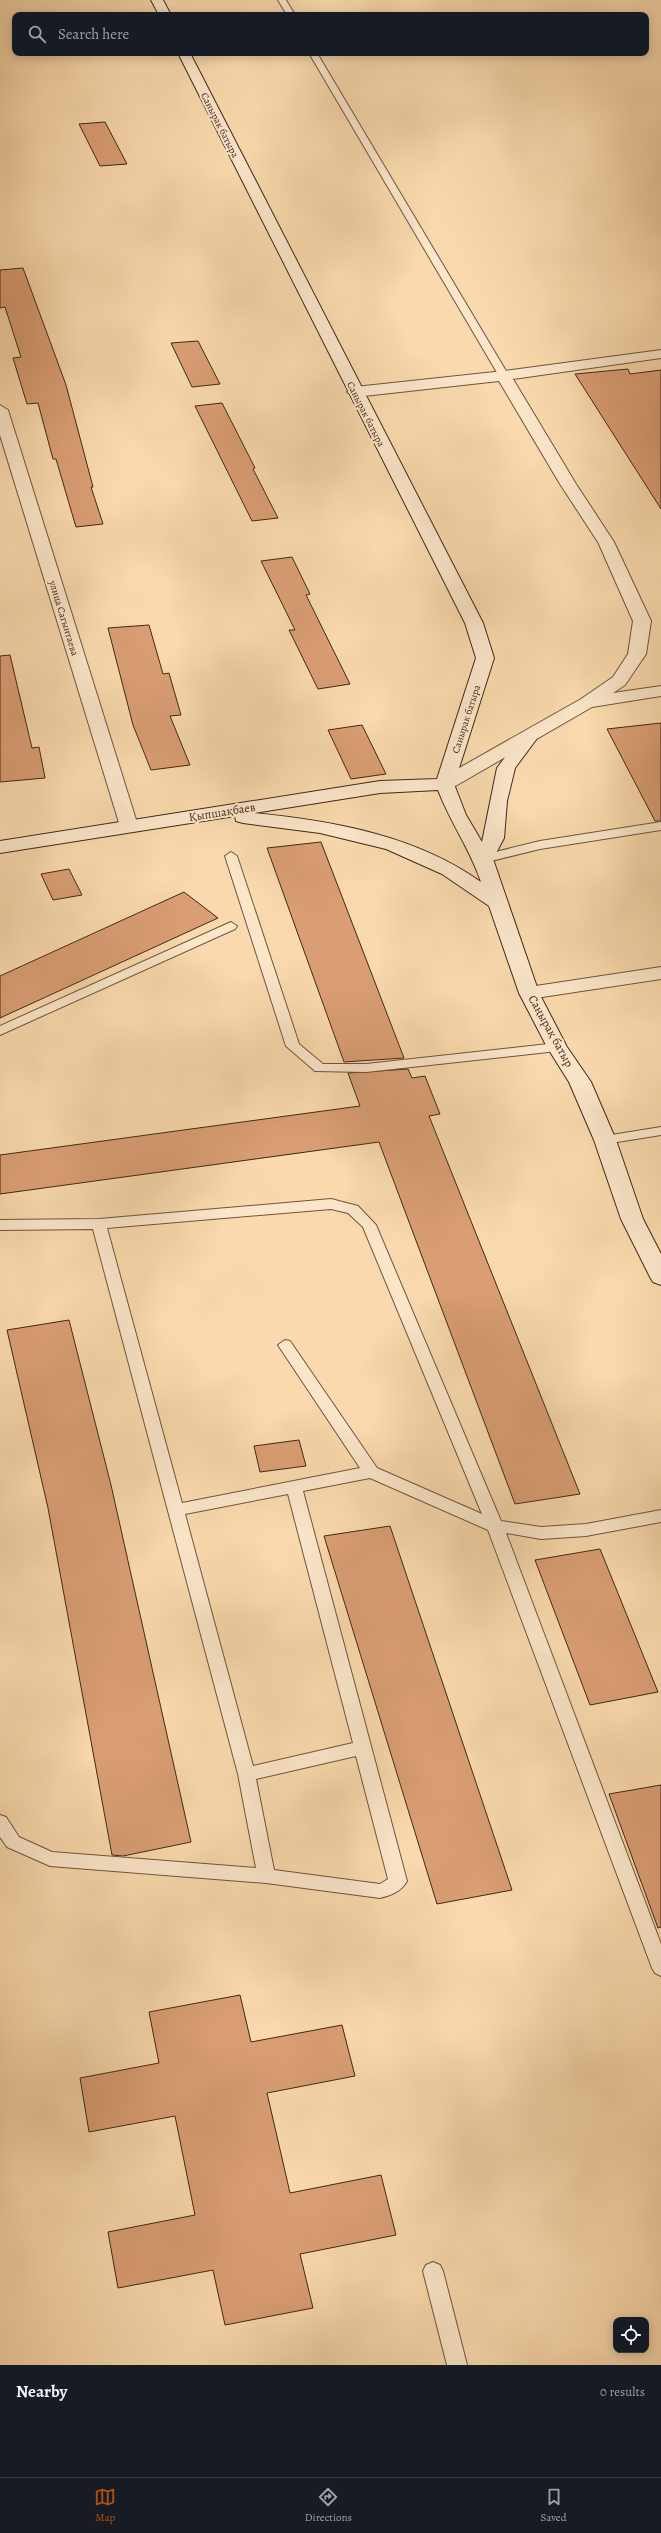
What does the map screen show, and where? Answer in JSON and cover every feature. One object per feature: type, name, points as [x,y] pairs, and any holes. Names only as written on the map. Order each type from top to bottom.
[{"type":"street","points":[[157,0],[163,12]]},
{"type":"street","name":"Санырак батыра","points":[[186,56],[355,392],[474,623],[485,658],[444,784]]},
{"type":"street","points":[[355,392],[432,382],[504,376],[661,354]]},
{"type":"street","points":[[444,784],[587,703],[619,681],[637,654],[642,620],[606,542],[568,484],[504,376]]},
{"type":"street","name":"улица Сагынтаева","points":[[0,410],[129,826]]},
{"type":"street","points":[[587,703],[661,692]]},
{"type":"street","points":[[483,859],[494,838],[498,801],[506,768],[529,737]]},
{"type":"street","name":"Қыпшақбаев","points":[[0,847],[380,787],[444,784]]},
{"type":"street","name":"Саңырақ батыр","points":[[444,784],[457,815],[483,859],[529,993],[557,1047],[580,1082],[605,1140],[632,1219],[661,1277]]},
{"type":"street","points":[[210,814],[301,822],[371,837],[442,866],[497,902]]},
{"type":"street","points":[[529,993],[661,973]]},
{"type":"lane","points":[[282,0],[289,12]]},
{"type":"lane","points":[[315,56],[504,376]]},
{"type":"lane","points":[[483,859],[540,844],[661,826]]},
{"type":"lane","points":[[231,856],[293,1046],[320,1068],[366,1068],[557,1047]]},
{"type":"lane","points":[[0,1031],[231,926]]},
{"type":"lane","points":[[605,1140],[661,1131]]},
{"type":"lane","points":[[0,1225],[100,1224],[331,1204],[353,1209],[369,1225],[495,1526],[661,1968]]},
{"type":"lane","points":[[100,1224],[246,1774],[266,1876]]},
{"type":"lane","points":[[284,1344],[371,1472],[495,1526],[542,1533],[586,1530],[661,1516]]},
{"type":"lane","points":[[176,1510],[371,1472]]},
{"type":"lane","points":[[0,1822],[13,1842],[50,1859],[266,1876],[380,1891],[392,1888],[398,1881],[294,1487]]},
{"type":"lane","points":[[246,1774],[362,1748]]},
{"type":"lane","points":[[433,2271],[457,2365]]},
{"type":"building","points":[[105,122],[127,164],[100,166],[79,124]]},
{"type":"building","points":[[23,268],[66,385],[93,487],[91,487],[103,524],[76,527],[56,459],[53,459],[38,403],[27,404],[13,358],[21,357],[5,307],[0,308],[0,270]]},
{"type":"building","points":[[198,341],[220,384],[192,387],[171,343]]},
{"type":"building","points":[[628,369],[630,374],[661,370],[661,509],[575,374]]},
{"type":"building","points":[[222,403],[255,468],[253,469],[278,518],[252,521],[195,406]]},
{"type":"building","points":[[292,557],[310,594],[306,595],[350,684],[318,689],[289,630],[295,630],[261,561]]},
{"type":"building","points":[[149,625],[163,674],[169,673],[181,715],[170,716],[190,765],[151,770],[133,725],[108,628]]},
{"type":"building","points":[[10,655],[32,748],[39,747],[45,778],[0,782],[0,656]]},
{"type":"building","points":[[661,723],[661,821],[655,821],[607,729]]},
{"type":"building","points":[[362,725],[386,774],[351,779],[328,730]]},
{"type":"building","points":[[321,842],[404,1058],[344,1062],[267,848]]},
{"type":"building","points":[[69,869],[82,895],[53,900],[41,874]]},
{"type":"building","points":[[184,892],[218,918],[0,1018],[0,976]]},
{"type":"building","points":[[408,1069],[412,1078],[425,1076],[440,1114],[429,1116],[580,1494],[515,1504],[379,1142],[0,1194],[0,1155],[360,1106],[348,1073]]},
{"type":"building","points":[[69,1320],[111,1485],[191,1842],[123,1856],[112,1855],[48,1508],[7,1330]]},
{"type":"building","points":[[299,1440],[306,1466],[260,1472],[254,1446]]},
{"type":"building","points":[[390,1526],[512,1890],[437,1904],[324,1536]]},
{"type":"building","points":[[600,1549],[658,1692],[590,1705],[535,1560]]},
{"type":"building","points":[[661,1785],[661,1927],[658,1928],[609,1794]]},
{"type":"building","points":[[240,1995],[251,2042],[342,2025],[355,2076],[267,2093],[290,2193],[381,2175],[396,2235],[300,2254],[313,2308],[225,2325],[213,2270],[118,2288],[108,2232],[195,2215],[175,2116],[89,2132],[80,2078],[159,2063],[149,2012]]}]
